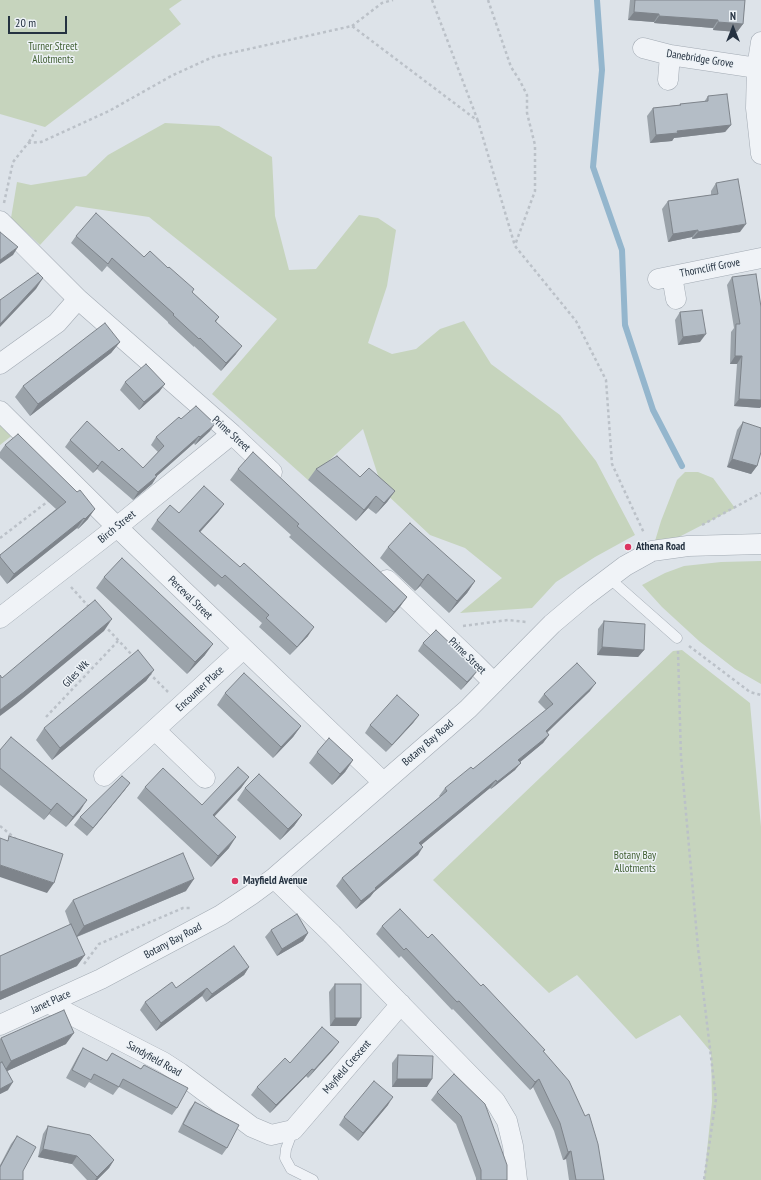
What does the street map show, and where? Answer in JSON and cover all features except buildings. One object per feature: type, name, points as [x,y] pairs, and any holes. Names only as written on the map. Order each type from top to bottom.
[{"type":"street","points":[[761,42],[757,68],[756,108],[761,154]]},
{"type":"street","name":"Danebridge Grove","points":[[643,48],[670,55],[757,68]]},
{"type":"street","points":[[668,80],[670,55]]},
{"type":"street","name":"Prime Street","points":[[0,221],[78,299],[232,434],[283,483]]},
{"type":"street","name":"Thorncliff Grove","points":[[676,299],[665,277],[761,258]]},
{"type":"street","points":[[0,364],[57,323],[78,299]]},
{"type":"street","name":"Perceval Street","points":[[0,411],[117,528],[383,782]]},
{"type":"street","name":"Birch Street","points":[[1,615],[117,528],[232,434]]},
{"type":"street","name":"Botany Bay Road","points":[[101,979],[221,915],[274,878],[468,709],[552,624],[584,597],[625,566],[652,551],[688,546],[761,544]]},
{"type":"street","name":"Prime Street","points":[[375,570],[494,683]]},
{"type":"street","name":"Encounter Place","points":[[104,776],[243,649]]},
{"type":"street","points":[[156,730],[205,778]]},
{"type":"street","points":[[274,878],[333,935],[332,934],[356,960],[495,1101],[507,1121],[513,1146],[517,1180]]},
{"type":"street","name":"Janet Place","points":[[0,1025],[101,979]]},
{"type":"street","name":"Sandyfield Road","points":[[48,1004],[163,1062],[186,1077],[252,1127],[271,1135],[293,1130]]},
{"type":"street","name":"Mayfield Crescent","points":[[293,1130],[401,1004]]},
{"type":"lane","points":[[609,578],[677,638]]},
{"type":"lane","points":[[293,1130],[286,1149],[285,1158],[292,1169],[313,1180]]},
{"type":"path","points":[[28,143],[41,142],[109,111],[173,75],[213,57],[352,26],[382,3],[392,0]]},
{"type":"path","points":[[432,0],[478,121],[515,246],[576,321],[606,380],[612,464],[652,551]]},
{"type":"path","points":[[488,0],[510,67],[520,81],[527,95],[527,113],[535,146],[535,191],[515,246]]},
{"type":"path","points":[[352,26],[478,121]]},
{"type":"path","points":[[0,221],[13,162],[36,130]]},
{"type":"path","points":[[0,538],[72,483]]},
{"type":"path","points":[[700,526],[761,493]]},
{"type":"path","points":[[59,573],[94,613]]},
{"type":"path","points":[[439,630],[508,620],[552,624]]},
{"type":"path","points":[[103,624],[134,657]]},
{"type":"path","points":[[677,638],[750,692],[761,696]]},
{"type":"path","points":[[677,638],[681,757],[698,948],[716,1099],[704,1180]]},
{"type":"path","name":"Giles Wk","points":[[46,717],[118,641]]},
{"type":"path","points":[[145,668],[182,706]]},
{"type":"path","points":[[0,826],[17,840]]},
{"type":"green space","name":"Turner Street Allotments","points":[[0,0],[182,0],[169,9],[181,24],[45,127],[0,114]]},
{"type":"green space","points":[[165,123],[219,126],[272,157],[275,216],[289,270],[316,269],[359,215],[378,218],[396,230],[387,286],[368,343],[392,354],[416,349],[440,329],[464,321],[491,364],[560,415],[596,461],[635,535],[595,557],[556,582],[532,608],[460,613],[502,578],[465,548],[430,535],[383,491],[363,429],[308,480],[212,394],[277,319],[149,217],[76,206],[40,245],[11,218],[17,182],[31,185],[86,176],[108,155]]},
{"type":"green space","points":[[0,411],[19,430],[0,445]]},
{"type":"green space","points":[[685,472],[698,472],[713,478],[735,508],[652,551],[661,521],[677,480]]},
{"type":"green space","points":[[761,561],[761,684],[735,669],[699,641],[662,607],[642,585],[665,573],[684,566],[721,562]]},
{"type":"green space","name":"Botany Bay Allotments","points":[[682,650],[750,703],[761,827],[761,1180],[704,1180],[712,1102],[711,1052],[680,1015],[636,1039],[577,975],[549,993],[433,880],[673,651]]},
{"type":"waterway","points":[[597,0],[602,70],[593,167],[622,250],[625,325],[653,410],[682,466]]},
{"type":"place","name":"Athena Road","points":[[628,547]]},
{"type":"place","name":"Mayfield Avenue","points":[[235,881]]}]
